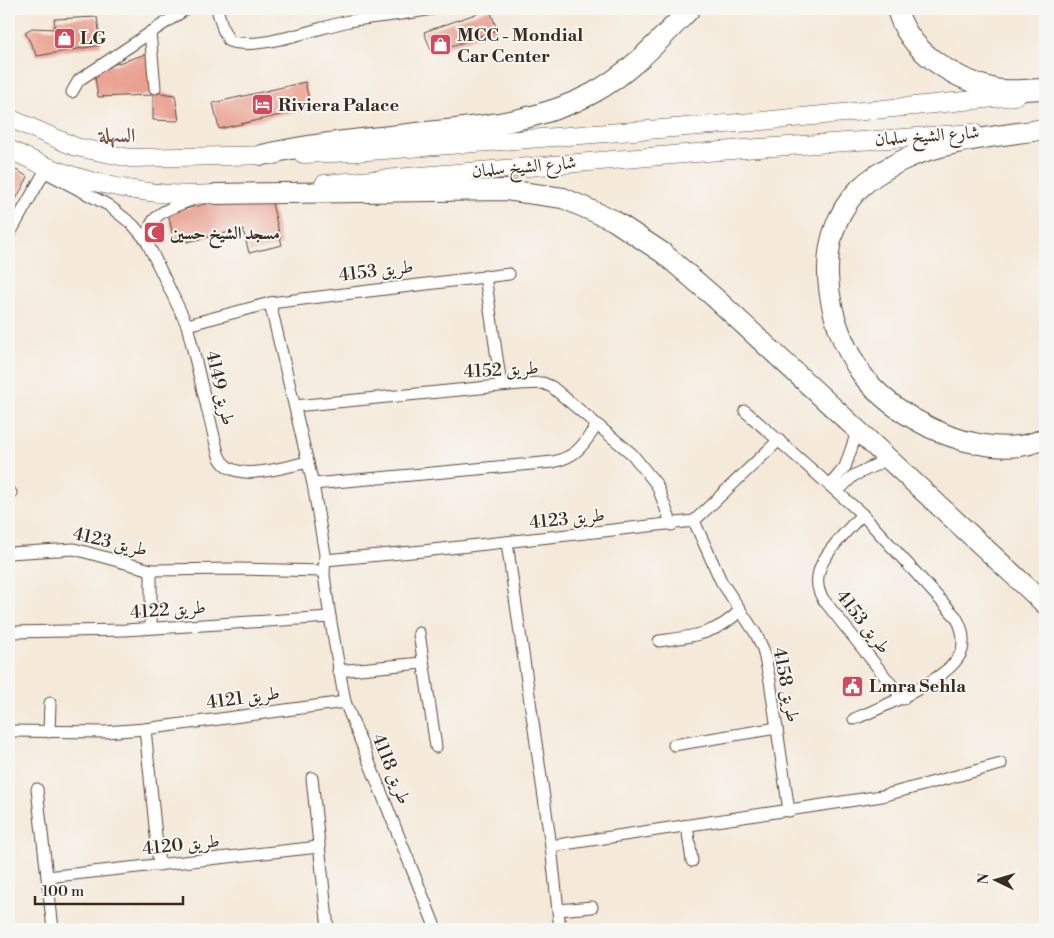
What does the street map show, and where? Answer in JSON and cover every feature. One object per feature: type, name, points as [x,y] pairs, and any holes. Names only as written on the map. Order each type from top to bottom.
[{"type":"highway","points":[[262,156],[315,144],[490,125],[544,114],[578,101],[621,75],[647,53],[690,9]]},
{"type":"highway","points":[[897,9],[911,37],[937,64],[959,77],[997,89],[1045,91]]},
{"type":"highway","points":[[1045,129],[949,145],[902,160],[860,187],[840,216],[828,254],[830,300],[843,342],[862,374],[888,400],[928,427],[971,443],[1015,446],[1038,442],[1045,438]]},
{"type":"highway","points":[[211,194],[506,190],[563,198],[613,220],[662,253],[721,303],[1045,604]]},
{"type":"main road","name":"شارع الشيخ سلمان","points":[[9,118],[76,147],[130,158],[262,156],[357,152],[752,122],[1045,91]]},
{"type":"main road","name":"شارع الشيخ سلمان","points":[[16,153],[102,185],[150,192],[211,194],[734,150],[1045,129]]},
{"type":"main road","points":[[9,130],[40,141],[60,141]]},
{"type":"street","points":[[72,92],[79,80],[186,9]]},
{"type":"street","points":[[216,9],[229,41],[247,45],[350,21],[396,16],[432,9]]},
{"type":"street","points":[[150,32],[155,88]]},
{"type":"street","name":"طريق 4149","points":[[16,153],[44,171],[108,205],[133,225],[146,240],[187,325],[218,453],[223,465],[240,473],[308,462]]},
{"type":"street","points":[[9,235],[44,171]]},
{"type":"street","points":[[146,240],[148,228],[156,216],[211,194]]},
{"type":"street","name":"طريق 4153","points":[[187,325],[270,302],[509,274]]},
{"type":"street","points":[[485,276],[501,385]]},
{"type":"street","points":[[270,302],[313,484],[330,617]]},
{"type":"street","name":"طريق 4152","points":[[295,406],[501,385],[543,383],[552,387],[632,454],[657,485],[672,525]]},
{"type":"street","points":[[745,411],[835,488],[862,514],[956,617],[962,627],[964,639],[962,651],[956,662],[903,699],[854,719]]},
{"type":"street","points":[[313,484],[552,462],[572,456],[579,450],[596,425]]},
{"type":"street","points":[[835,488],[845,467],[858,429]]},
{"type":"street","points":[[694,522],[779,440]]},
{"type":"street","points":[[835,488],[853,476],[890,458]]},
{"type":"street","name":"طريق 4153","points":[[862,514],[819,568],[816,584],[823,599],[903,699]]},
{"type":"street","name":"طريق 4123","points":[[9,552],[74,549],[151,570],[324,565],[694,522]]},
{"type":"street","name":"طريق 4158","points":[[694,522],[714,569],[763,649],[768,665],[789,811]]},
{"type":"street","points":[[507,543],[551,846],[560,929]]},
{"type":"street","points":[[150,627],[151,570]]},
{"type":"street","points":[[659,641],[687,637],[722,627],[740,610]]},
{"type":"street","name":"طريق 4122","points":[[9,632],[125,630],[330,617]]},
{"type":"street","name":"طريق 4118","points":[[330,617],[338,671],[345,702],[436,929]]},
{"type":"street","points":[[419,633],[436,747]]},
{"type":"street","points":[[338,671],[422,663]]},
{"type":"street","name":"طريق 4121","points":[[9,731],[105,732],[145,729],[345,702]]},
{"type":"street","points":[[49,732],[50,703]]},
{"type":"street","points":[[674,745],[777,728]]},
{"type":"street","points":[[145,729],[159,865]]},
{"type":"street","points":[[551,846],[882,796],[1001,764]]},
{"type":"street","points":[[312,778],[328,929]]},
{"type":"street","points":[[36,789],[53,929]]},
{"type":"street","points":[[687,826],[692,860]]},
{"type":"street","name":"طريق 4120","points":[[47,877],[319,847]]},
{"type":"street","points":[[558,910],[592,907]]},
{"type":"building","points":[[490,9],[497,30],[432,53],[424,32]]},
{"type":"building","name":"LG","points":[[97,17],[101,45],[37,56],[25,32],[32,28],[55,29],[54,19]]},
{"type":"building","name":"LG","points":[[149,53],[151,95],[98,97],[94,71]]},
{"type":"building","name":"Riviera Palace","points":[[305,82],[311,108],[219,129],[213,103]]},
{"type":"building","points":[[153,92],[175,95],[179,121],[153,120]]},
{"type":"building","points":[[9,166],[28,177],[15,201],[9,197]]},
{"type":"building","points":[[236,197],[271,199],[282,245],[249,253],[243,229],[187,242],[186,238],[174,241],[168,213]]},
{"type":"place","name":"LG","points":[[64,38]]},
{"type":"place","name":"MCC - Mondial Car Center","points":[[441,45]]},
{"type":"place","name":"Riviera Palace","points":[[262,105]]},
{"type":"place","name":"مسجد الشيخ حسين","points":[[154,233]]},
{"type":"place","name":"Lmra Sehla","points":[[853,686]]},
{"type":"district","name":"السهلة","points":[[117,136]]}]
